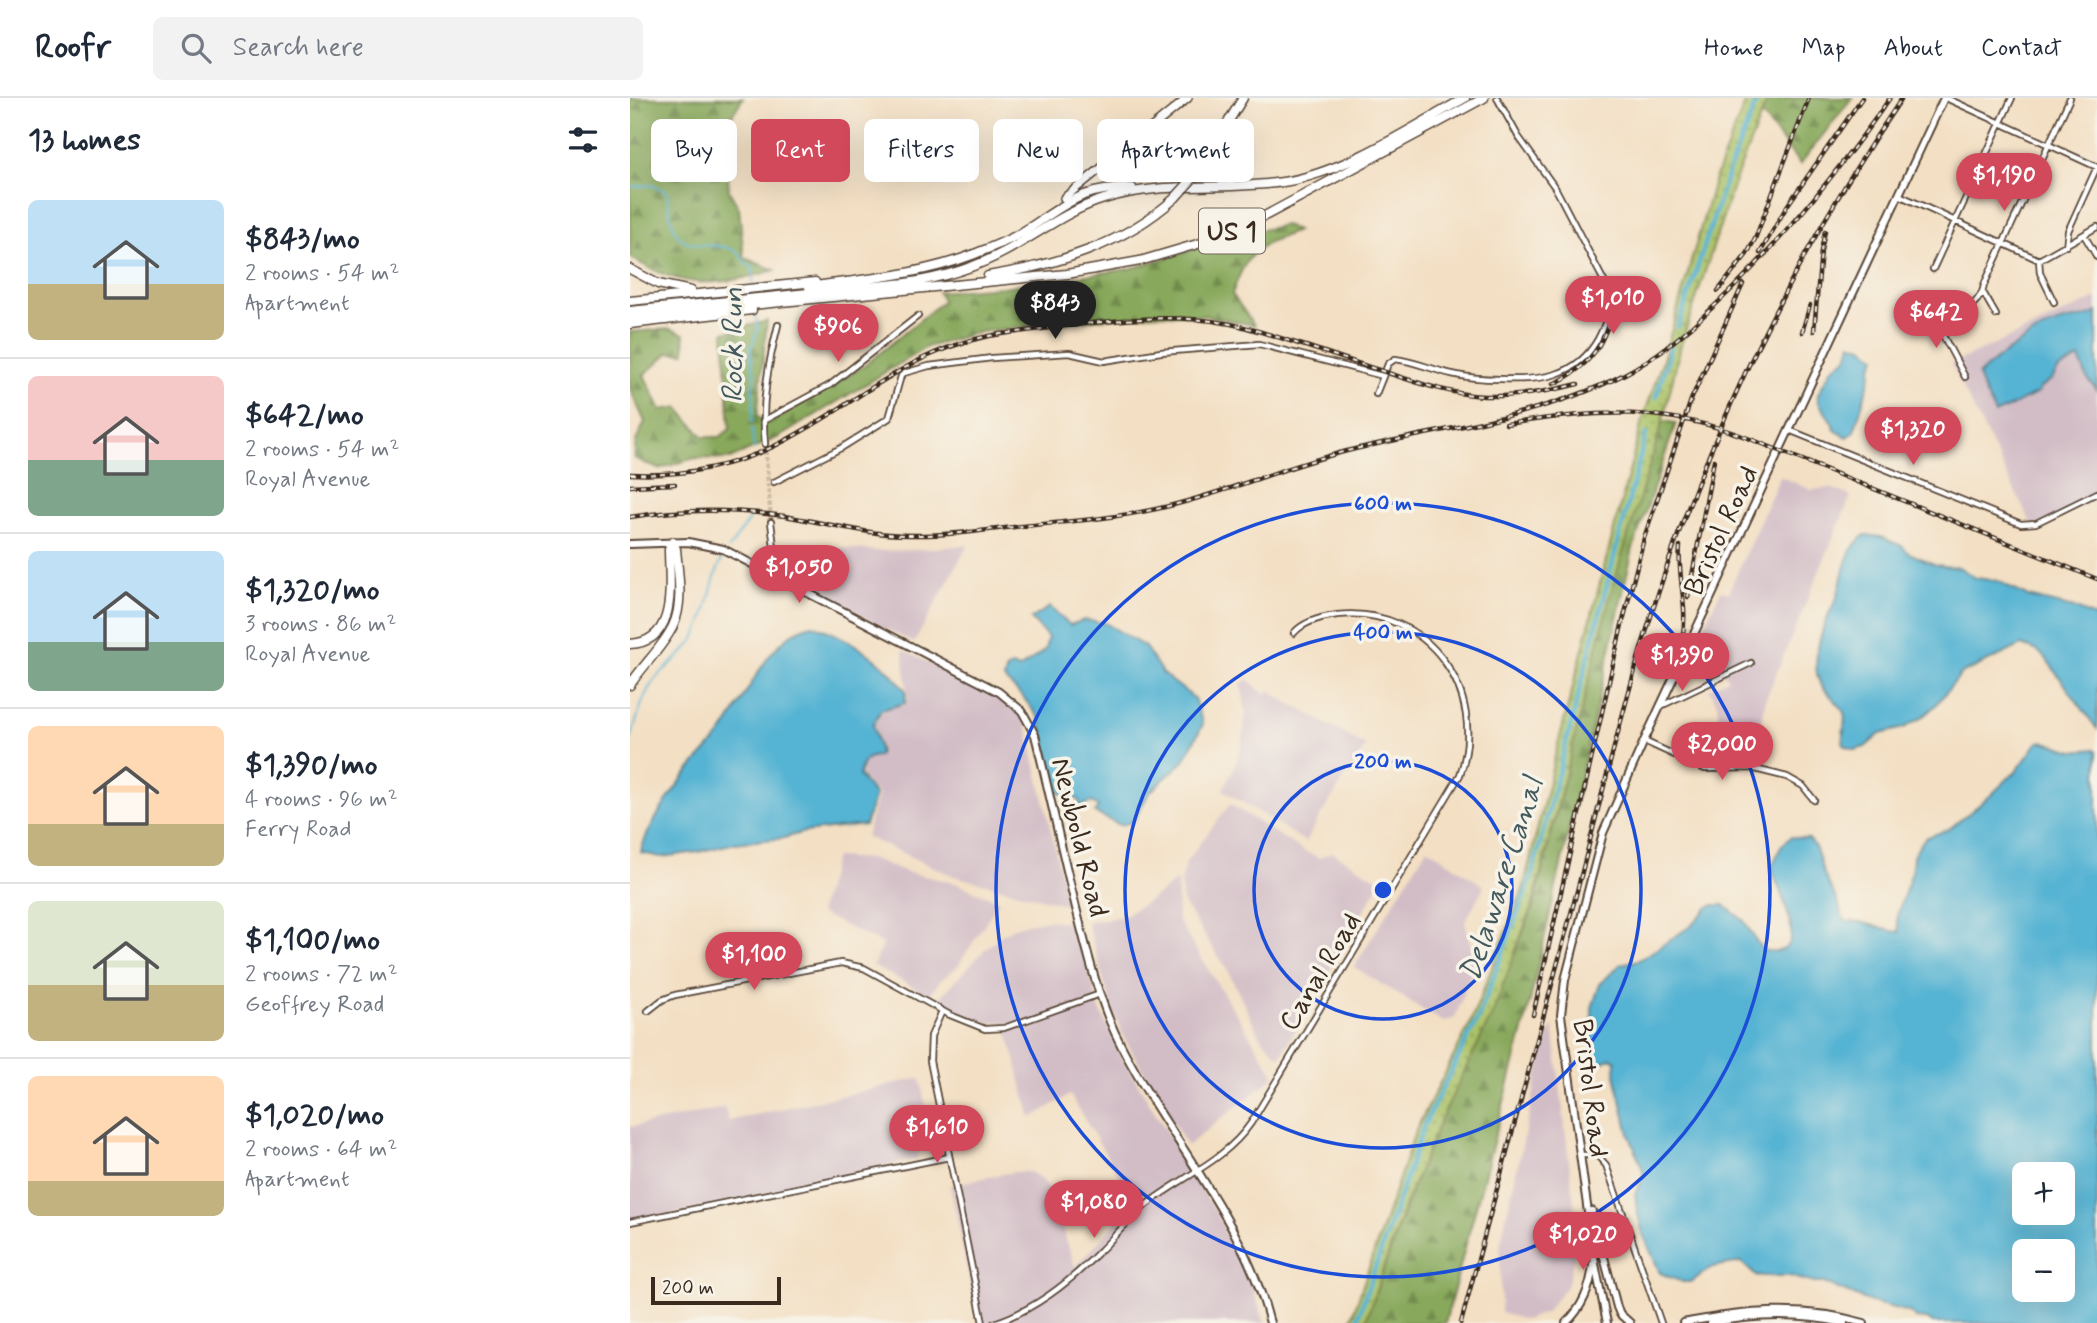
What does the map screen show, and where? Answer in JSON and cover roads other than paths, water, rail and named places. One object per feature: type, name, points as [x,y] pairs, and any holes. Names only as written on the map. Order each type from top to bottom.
[{"type":"highway","points":[[954,284],[1035,267],[1096,248],[1135,229],[1175,198],[1194,177],[1243,98]]},
{"type":"highway","name":"US 1","points":[[762,298],[938,277],[999,255],[1056,219],[1086,205],[1128,192],[1264,184],[1317,174],[1362,154],[1465,98]]},
{"type":"highway","name":"US 1","points":[[762,298],[1067,274],[1148,259],[1230,232],[1281,208],[1484,98]]},
{"type":"highway","points":[[630,317],[762,298],[942,265],[1009,240],[1069,200],[1089,192],[1113,188],[1170,188]]},
{"type":"highway","points":[[984,250],[1027,225],[1064,198]]},
{"type":"highway","points":[[630,269],[645,279],[671,288],[722,291],[744,300]]},
{"type":"highway","points":[[630,311],[762,298],[988,286],[1067,274]]},
{"type":"highway","points":[[630,300],[722,291]]},
{"type":"highway","points":[[630,327],[680,319],[744,300]]},
{"type":"highway","points":[[630,644],[652,638],[665,621],[668,607],[669,549],[673,542]]},
{"type":"highway","points":[[630,685],[667,635],[677,615],[678,576],[673,542]]},
{"type":"main road","points":[[1064,198],[1188,98]]},
{"type":"main road","name":"Bristol Road","points":[[1589,1216],[1562,1028],[1562,993],[1603,833],[1945,98]]},
{"type":"main road","name":"Newbold Road","points":[[630,544],[673,542],[723,549],[999,692],[1023,711],[1035,735],[1073,898],[1100,994],[1113,1027],[1128,1058],[1242,1248],[1270,1323]]},
{"type":"main road","points":[[761,570],[771,565],[775,555]]},
{"type":"main road","points":[[775,555],[780,579]]},
{"type":"main road","points":[[1586,1196],[1617,1307],[1630,1323]]},
{"type":"main road","points":[[1566,1323],[1579,1308],[1590,1282],[1593,1257],[1589,1216]]},
{"type":"main road","points":[[1589,1216],[1609,1323]]},
{"type":"main road","points":[[1683,1323],[1738,1312],[1779,1310],[1827,1314],[1864,1323]]},
{"type":"main road","points":[[1711,1323],[1773,1315],[1813,1317],[1844,1323]]},
{"type":"street","points":[[1376,394],[1389,362],[1398,359],[1463,377],[1525,380],[1548,378],[1579,362],[1594,345],[1602,329],[1609,304],[1608,291],[1556,189],[1518,136],[1497,98]]},
{"type":"street","points":[[1945,98],[2097,167],[2068,231],[2066,246]]},
{"type":"street","points":[[1933,269],[2012,98]]},
{"type":"street","points":[[1996,315],[1984,293],[1984,285],[2070,98]]},
{"type":"street","points":[[1899,195],[2039,260]]},
{"type":"street","points":[[2039,260],[2097,226]]},
{"type":"street","points":[[2084,235],[2097,257]]},
{"type":"street","points":[[2039,260],[2040,273],[2054,302]]},
{"type":"street","points":[[1965,377],[1939,328],[1984,293]]},
{"type":"street","points":[[763,421],[830,385],[918,316]]},
{"type":"street","points":[[765,444],[763,421],[766,378],[778,325]]},
{"type":"street","points":[[775,482],[841,448],[889,418],[901,376],[929,366],[992,358],[1069,353],[1104,361],[1161,352],[1259,344],[1383,376]]},
{"type":"street","points":[[1789,430],[2021,524],[2036,523],[2097,493]]},
{"type":"street","points":[[771,523],[775,555]]},
{"type":"street","name":"Canal Road","points":[[994,1323],[1037,1303],[1062,1286],[1144,1206],[1234,1144],[1251,1123],[1460,775],[1466,757],[1468,723],[1460,689],[1446,663],[1417,634],[1392,621],[1351,614],[1316,619],[1299,627],[1294,633]]},
{"type":"street","points":[[1661,706],[1751,663]]},
{"type":"street","points":[[1644,741],[1704,769],[1751,768],[1787,777],[1803,786],[1814,800]]},
{"type":"street","points":[[648,1011],[662,1000],[675,995],[841,962],[864,968],[979,1028],[998,1029],[1100,994]]},
{"type":"street","points":[[942,1011],[931,1036],[929,1051],[983,1323]]},
{"type":"street","points":[[1580,1155],[1597,1155],[1606,1165],[1661,1323]]},
{"type":"street","points":[[630,1222],[949,1157]]},
{"type":"water","points":[[2097,312],[2097,390],[2087,378],[2079,358],[2058,370],[2038,393],[1995,414],[1978,375],[2007,351],[2043,329]]},
{"type":"water","points":[[1851,343],[1863,347],[1876,357],[1854,432],[1847,437],[1835,430],[1821,407],[1818,394],[1832,368],[1847,358]]},
{"type":"water","points":[[1865,535],[1881,537],[1936,565],[1960,568],[1976,578],[1998,581],[2028,597],[2074,608],[2097,618],[2097,729],[2047,660],[2038,651],[2022,645],[1961,674],[1935,706],[1904,728],[1880,734],[1865,747],[1854,750],[1844,745],[1844,713],[1819,680],[1816,660],[1823,630],[1837,597],[1849,555]]},
{"type":"water","points":[[1050,607],[1070,625],[1084,620],[1105,623],[1145,647],[1163,674],[1194,698],[1203,724],[1184,761],[1149,793],[1133,822],[1120,825],[1095,813],[1098,806],[1095,804],[1090,802],[1079,806],[1079,800],[1059,793],[1039,718],[1023,697],[1004,679],[1007,668],[1012,666],[1019,669],[1045,650],[1048,637],[1031,619]]},
{"type":"water","points":[[813,625],[864,651],[887,669],[906,691],[905,703],[881,710],[873,725],[880,753],[864,762],[859,776],[875,795],[865,825],[804,832],[784,838],[735,843],[661,857],[641,853],[648,833],[662,808],[686,774],[722,733],[771,654],[797,631]]},
{"type":"water","points":[[2042,741],[2074,751],[2094,749],[2097,752],[2097,1323],[1933,1323],[1824,1283],[1790,1276],[1756,1276],[1741,1262],[1712,1267],[1691,1282],[1682,1282],[1660,1273],[1643,1234],[1637,1210],[1635,1194],[1643,1177],[1643,1170],[1629,1134],[1615,1075],[1616,1061],[1611,1058],[1598,1065],[1592,1043],[1592,1008],[1600,984],[1621,964],[1639,960],[1692,925],[1713,905],[1724,905],[1744,921],[1762,950],[1779,951],[1788,945],[1791,935],[1790,921],[1772,867],[1781,846],[1791,837],[1809,839],[1814,846],[1845,920],[1899,932],[1897,916],[1912,871],[1913,856],[1925,838],[1949,829],[2019,768],[2037,743]]},
{"type":"waterway","name":"Delaware Canal","points":[[1678,327],[1729,170],[1758,98]]},
{"type":"waterway","name":"Rock Run","points":[[630,187],[651,185],[666,191],[671,220],[678,235],[694,244],[733,250],[746,264],[753,267],[753,286]]},
{"type":"waterway","name":"Rock Run","points":[[752,422],[752,388],[755,378],[750,349],[758,330],[755,313]]},
{"type":"waterway","name":"Delaware Canal","points":[[1656,397],[1671,347]]},
{"type":"waterway","name":"Rock Run","points":[[752,429],[754,449]]},
{"type":"waterway","name":"Delaware Canal","points":[[1356,1323],[1424,1125],[1478,1018],[1531,878],[1646,434]]},
{"type":"waterway","name":"Rock Run","points":[[729,549],[750,518]]},
{"type":"waterway","name":"Rock Run","points":[[630,743],[640,709],[651,685],[685,650],[699,630],[725,554]]},
{"type":"tunnel","points":[[765,444],[771,522]]},
{"type":"railway","points":[[1718,291],[1747,254],[1755,239],[1809,98]]},
{"type":"railway","points":[[1760,253],[1787,206],[1862,98]]},
{"type":"railway","points":[[630,517],[688,511],[746,512],[785,516],[879,533],[924,535],[1115,516],[1192,500],[1351,450],[1504,417],[1580,394],[1615,379],[1659,353],[1723,298],[1776,243],[1816,196],[1890,98]]},
{"type":"railway","points":[[1461,1323],[1625,706],[1682,524],[1727,413],[1779,304],[1837,199],[1902,98]]},
{"type":"railway","points":[[1814,331],[1825,231]]},
{"type":"railway","points":[[1533,1015],[1644,538],[1691,400],[1743,284]]},
{"type":"railway","points":[[1553,384],[1581,367],[1598,346],[1610,321],[1618,290]]},
{"type":"railway","points":[[1802,332],[1810,305]]},
{"type":"railway","points":[[630,474],[695,471],[758,453],[797,434],[923,358],[978,338],[1117,320],[1172,318],[1234,325],[1420,383],[1471,395],[1520,395],[1578,384]]},
{"type":"railway","points":[[1506,424],[1570,416],[1631,414],[1660,416],[1721,429],[2097,579]]},
{"type":"railway","points":[[1688,597],[1714,460]]},
{"type":"railway","points":[[630,486],[675,484]]},
{"type":"railway","points":[[1669,669],[1680,647],[1684,627],[1680,546]]}]
